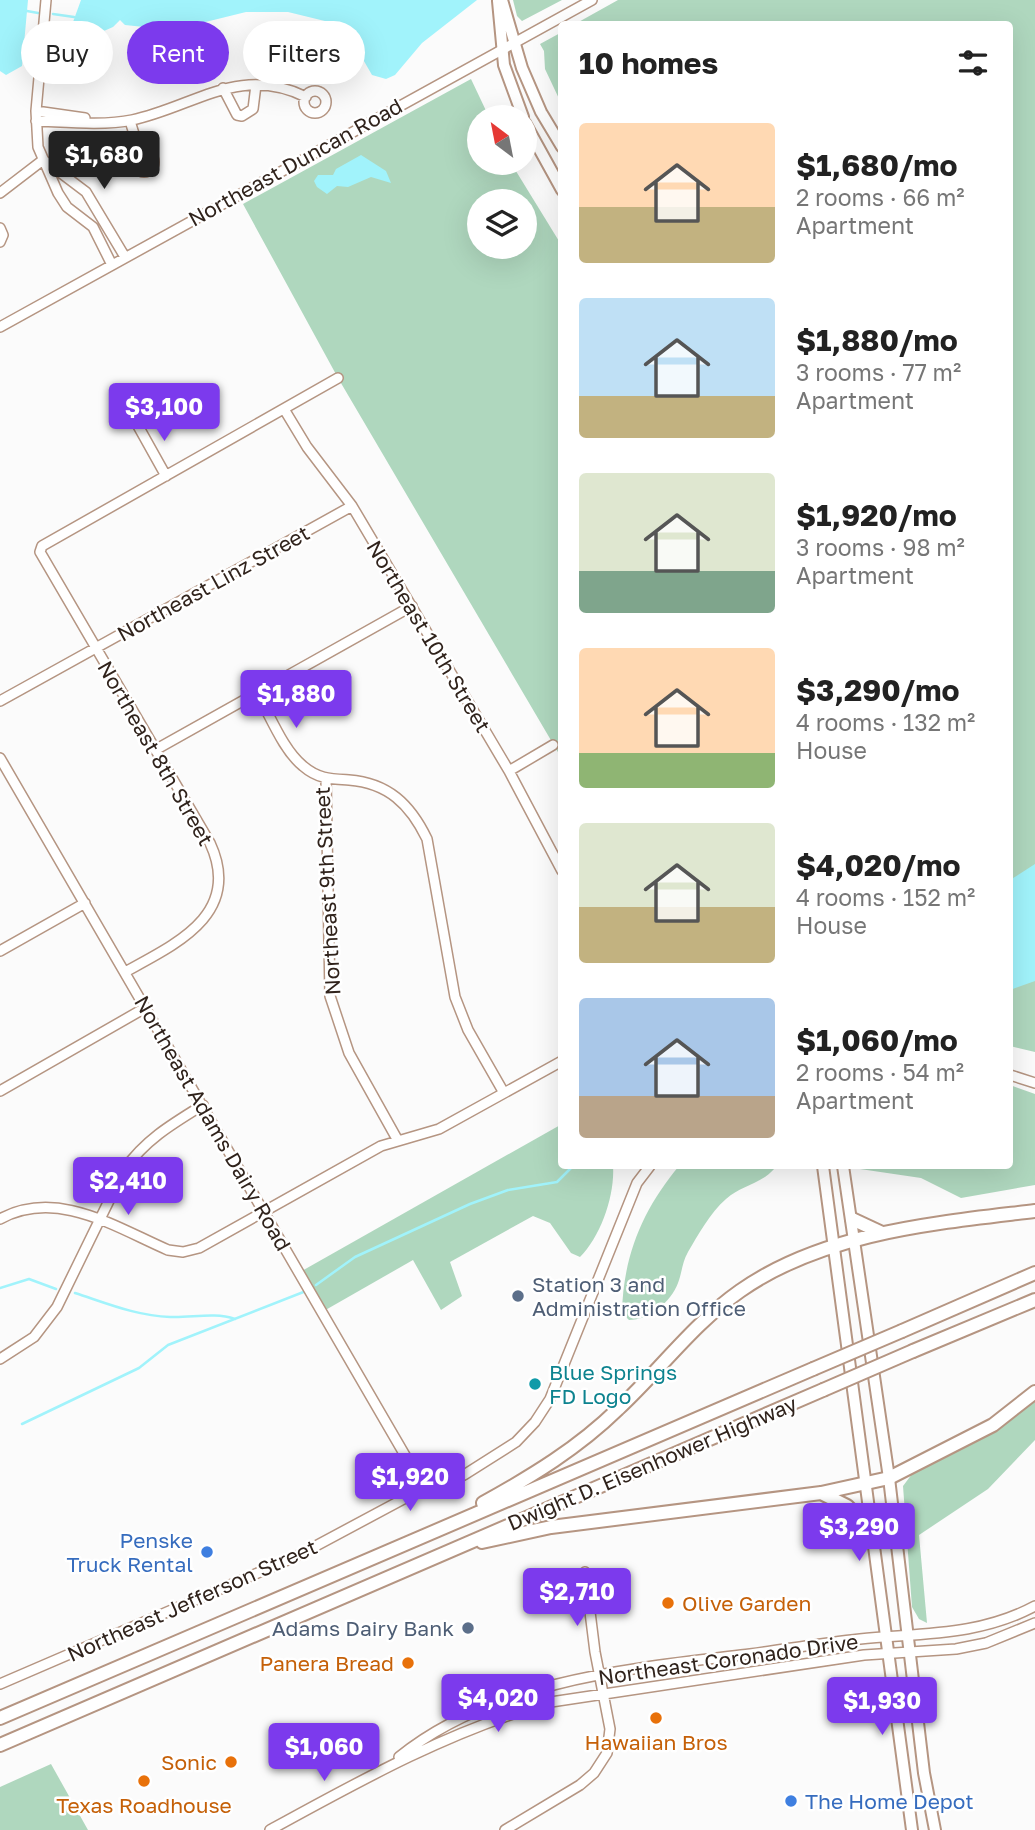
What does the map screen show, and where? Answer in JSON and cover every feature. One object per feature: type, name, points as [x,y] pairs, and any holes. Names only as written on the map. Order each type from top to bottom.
[{"type":"highway","points":[[427,1535],[547,1466],[589,1436],[648,1379],[698,1324],[741,1290],[797,1261],[883,1233],[1035,1211]]},
{"type":"highway","points":[[852,1219],[883,1233]]},
{"type":"highway","name":"Dwight D. Eisenhower Highway","points":[[0,1718],[1035,1273]]},
{"type":"highway","name":"Dwight D. Eisenhower Highway","points":[[0,1745],[1035,1300]]},
{"type":"highway","points":[[455,1548],[551,1527],[821,1493],[889,1478],[993,1425],[1035,1392]]},
{"type":"highway","points":[[821,1493],[847,1506],[870,1529]]},
{"type":"main road","points":[[500,0],[513,42],[541,112],[558,141]]},
{"type":"main road","points":[[500,0],[504,65],[519,105]]},
{"type":"main road","points":[[537,145],[558,183]]},
{"type":"main road","points":[[823,1169],[912,1830]]},
{"type":"main road","points":[[844,1169],[889,1478],[910,1637],[921,1752],[935,1830]]},
{"type":"street","points":[[46,0],[36,116],[38,147],[58,192],[67,206],[93,227],[112,265]]},
{"type":"street","name":"Northeast Duncan Road","points":[[0,327],[592,0]]},
{"type":"street","points":[[36,116],[130,121],[223,88],[256,85],[296,92],[306,97]]},
{"type":"street","points":[[223,88],[237,115],[242,116],[253,109],[256,85]]},
{"type":"street","points":[[130,121],[140,153]]},
{"type":"street","points":[[43,160],[86,192],[125,257]]},
{"type":"street","points":[[0,193],[43,160]]},
{"type":"street","points":[[0,228],[3,235],[0,242]]},
{"type":"street","points":[[137,424],[166,476],[338,378]]},
{"type":"street","name":"Northeast 10th Street","points":[[284,409],[307,447],[352,506],[509,771],[558,863]]},
{"type":"street","name":"Northeast 8th Street","points":[[125,972],[186,939],[207,915],[216,894],[218,873],[214,853],[40,552],[40,544],[166,476]]},
{"type":"street","name":"Northeast Linz Street","points":[[0,701],[352,506]]},
{"type":"street","points":[[155,750],[412,606]]},
{"type":"street","name":"Northeast 9th Street","points":[[257,693],[302,765],[326,779],[332,1006],[349,1053],[397,1139]]},
{"type":"street","points":[[509,771],[553,745]]},
{"type":"street","name":"Northeast Adams Dairy Road","points":[[0,758],[265,1210],[424,1488]]},
{"type":"street","points":[[326,779],[359,781],[388,790],[408,807],[419,822],[426,839],[454,997],[468,1030],[504,1093]]},
{"type":"street","points":[[0,951],[85,903]]},
{"type":"street","points":[[0,1091],[145,1008]]},
{"type":"street","points":[[0,1219],[15,1211],[44,1205],[72,1209],[168,1250],[183,1252],[199,1248],[397,1139],[439,1129],[558,1063]]},
{"type":"street","points":[[1013,1076],[1035,1083]]},
{"type":"street","points":[[0,1359],[34,1337],[58,1304],[98,1220],[136,1152],[153,1136],[203,1105]]},
{"type":"street","name":"Northeast Jefferson Street","points":[[0,1684],[297,1556],[424,1488],[464,1475],[516,1442],[535,1422],[550,1399],[637,1183],[648,1169]]},
{"type":"street","points":[[505,1830],[559,1799],[602,1764],[610,1741],[585,1573]]},
{"type":"street","name":"Northeast Coronado Drive","points":[[392,1763],[422,1738],[484,1709],[600,1677],[719,1658],[984,1627],[1013,1618],[1035,1606]]},
{"type":"street","name":"Northeast Coronado Drive","points":[[270,1830],[392,1763],[528,1708],[603,1693],[888,1653],[911,1653],[986,1643],[1035,1623]]},
{"type":"green space","points":[[513,0],[562,0],[522,21],[517,16]]},
{"type":"green space","points":[[618,0],[1035,0],[1035,1052],[1013,1047],[1013,21],[580,21]]},
{"type":"green space","points":[[558,34],[558,97],[545,69],[544,51],[540,44]]},
{"type":"green space","points":[[471,79],[483,105],[467,105],[467,175],[518,175],[527,189],[467,189],[467,259],[537,259],[537,205],[558,239],[558,752],[338,378],[243,204]]},
{"type":"green space","points":[[1013,1086],[1035,1094],[1035,1185],[961,1198],[921,1178],[860,1169],[1013,1169]]},
{"type":"green space","points":[[558,1126],[558,1169],[613,1169],[612,1190],[605,1215],[594,1238],[580,1257],[571,1253],[550,1223],[533,1216],[450,1262],[462,1296],[441,1310],[413,1260],[322,1312],[300,1272]]},
{"type":"green space","points":[[677,1169],[774,1169],[763,1178],[732,1194],[720,1205],[688,1252],[675,1290],[665,1303],[644,1317],[629,1320],[622,1313],[626,1272],[631,1253],[645,1216]]},
{"type":"green space","points":[[1035,1401],[1035,1440],[988,1489],[919,1535],[927,1623],[919,1619],[912,1607],[903,1486],[912,1474],[993,1432]]},
{"type":"green space","points":[[51,1764],[88,1830],[0,1830],[0,1787]]},
{"type":"water","points":[[0,0],[28,0],[26,21],[21,21],[21,67],[6,75],[0,71]]},
{"type":"water","points":[[81,0],[477,0],[422,43],[395,75],[386,79],[372,75],[365,63],[365,21],[325,21],[288,12],[246,12],[210,21],[127,21],[127,25],[120,20],[113,27],[113,21],[73,21]]},
{"type":"water","points":[[361,155],[386,171],[391,183],[371,177],[348,187],[337,186],[327,194],[317,187],[314,181],[318,175],[333,175],[336,169]]},
{"type":"water","points":[[1035,864],[1035,981],[1013,989],[1013,878]]},
{"type":"waterway","points":[[27,11],[38,13]]},
{"type":"waterway","points":[[53,14],[74,17]]},
{"type":"waterway","points":[[316,1285],[355,1257],[470,1204],[508,1190],[557,1182],[570,1169]]},
{"type":"waterway","points":[[0,1288],[29,1279],[56,1289]]},
{"type":"waterway","points":[[22,1424],[139,1368],[168,1345],[306,1291]]},
{"type":"waterway","points":[[75,1293],[146,1314],[235,1319]]},
{"type":"place","name":"Station 3 and Administration Office","points":[[518,1296]]},
{"type":"place","name":"Blue Springs FD Logo","points":[[535,1384]]},
{"type":"place","name":"Penske Truck Rental","points":[[207,1552]]},
{"type":"place","name":"Olive Garden","points":[[668,1603]]},
{"type":"place","name":"Adams Dairy Bank","points":[[468,1628]]},
{"type":"place","name":"Panera Bread","points":[[408,1663]]},
{"type":"place","name":"Hawaiian Bros","points":[[656,1718]]},
{"type":"place","name":"Sonic","points":[[231,1762]]},
{"type":"place","name":"Texas Roadhouse","points":[[144,1781]]},
{"type":"place","name":"The Home Depot","points":[[791,1801]]}]
